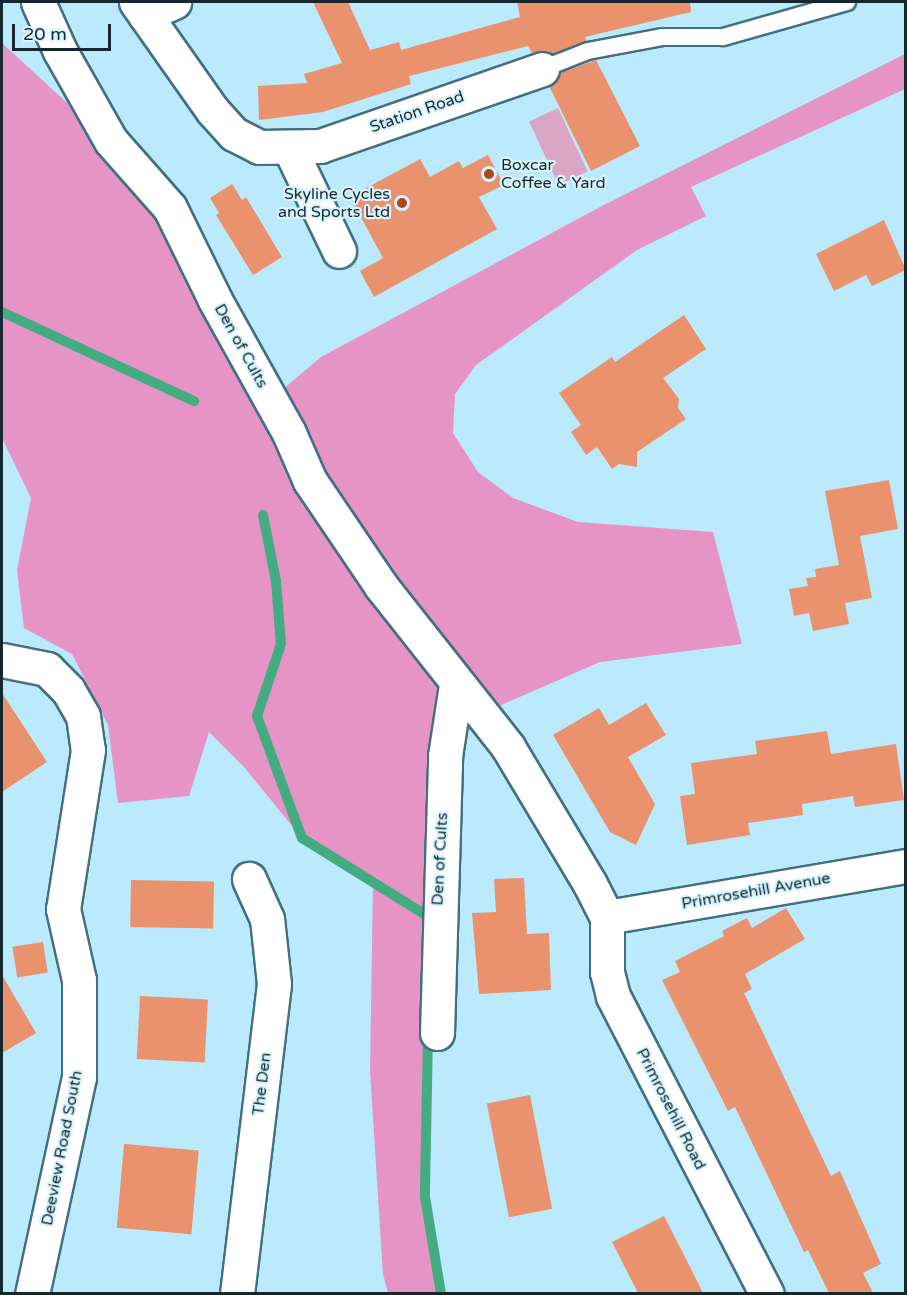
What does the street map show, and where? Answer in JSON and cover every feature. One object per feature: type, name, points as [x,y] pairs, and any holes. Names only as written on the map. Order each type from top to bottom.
[{"type":"street","name":"Den of Cults","points":[[38,2],[60,51],[111,141],[170,208],[215,300],[289,433],[310,481],[381,586],[456,685],[508,747],[607,917]]},
{"type":"street","name":"Station Road","points":[[152,6],[213,111],[234,134],[259,147],[290,149],[320,146],[542,69]]},
{"type":"street","points":[[290,149],[339,251]]},
{"type":"street","name":"Deeview Road South","points":[[2,660],[47,669],[68,690],[83,716],[88,750],[63,909],[79,980],[79,1077],[32,1293]]},
{"type":"street","name":"Den of Cults","points":[[437,1033],[445,756],[456,685]]},
{"type":"street","name":"Primrosehill Avenue","points":[[607,917],[906,866]]},
{"type":"street","name":"The Den","points":[[237,1293],[274,984],[267,919],[249,879]]},
{"type":"street","name":"Primrosehill Road","points":[[607,917],[607,972],[613,996],[767,1293]]},
{"type":"lane","points":[[542,69],[588,51],[662,37],[723,37],[847,2]]},
{"type":"shaded area","points":[[2,43],[76,111],[163,221],[256,412],[321,357],[602,206],[905,54],[905,89],[691,187],[706,216],[637,250],[476,365],[455,394],[453,433],[478,472],[513,498],[578,522],[713,532],[742,644],[600,662],[464,721],[432,752],[425,1197],[441,1293],[388,1293],[383,1274],[370,1071],[373,883],[302,838],[244,767],[209,732],[189,796],[118,803],[108,725],[72,654],[24,628],[17,570],[31,498],[2,438]]},
{"type":"shaded area","points":[[558,108],[588,171],[559,185],[529,122]]},
{"type":"building","points":[[313,2],[348,2],[370,50],[399,42],[401,50],[520,17],[517,2],[690,2],[691,12],[585,37],[587,41],[552,54],[532,53],[528,46],[409,76],[411,84],[323,112],[259,120],[258,86],[307,83],[304,74],[342,63]]},
{"type":"building","points":[[596,60],[640,146],[591,171],[549,86],[560,73]]},
{"type":"building","points":[[488,155],[504,185],[479,197],[497,229],[374,297],[360,271],[383,258],[350,197],[420,159],[430,177],[459,161],[463,168]]},
{"type":"building","points":[[232,184],[242,200],[246,197],[282,257],[253,275],[216,215],[219,213],[210,198]]},
{"type":"building","points":[[884,220],[906,270],[872,286],[866,275],[834,291],[816,254]]},
{"type":"building","points":[[684,315],[706,349],[663,378],[679,399],[678,408],[686,419],[637,452],[637,467],[619,464],[612,469],[597,447],[586,455],[571,432],[581,425],[559,393],[612,357],[615,362]]},
{"type":"building","points":[[889,480],[898,529],[860,536],[872,598],[845,603],[849,624],[813,631],[809,613],[794,616],[789,589],[808,586],[806,578],[816,577],[815,569],[839,565],[825,491]]},
{"type":"building","points":[[2,693],[47,762],[2,792]]},
{"type":"building","points":[[646,703],[666,735],[628,757],[655,804],[636,845],[610,832],[553,735],[599,708],[609,725]]},
{"type":"building","points":[[827,731],[831,754],[896,744],[904,800],[855,807],[853,796],[802,804],[803,815],[748,823],[750,835],[687,845],[680,796],[695,794],[691,763],[757,754],[755,741]]},
{"type":"building","points":[[524,878],[527,934],[549,933],[551,990],[479,994],[472,913],[496,912],[494,879]]},
{"type":"building","points":[[131,880],[214,881],[213,928],[130,927]]},
{"type":"building","points":[[786,908],[805,939],[745,974],[752,989],[744,993],[831,1176],[840,1171],[881,1264],[863,1273],[873,1293],[829,1293],[808,1250],[804,1252],[735,1107],[728,1111],[662,980],[680,972],[675,961],[724,936],[722,931],[747,918],[752,928]]},
{"type":"building","points":[[43,942],[48,973],[17,977],[12,947]]},
{"type":"building","points":[[2,975],[36,1033],[2,1053]]},
{"type":"building","points":[[140,996],[208,1000],[205,1062],[137,1059]]},
{"type":"building","points":[[530,1095],[552,1209],[509,1217],[487,1103]]},
{"type":"building","points":[[124,1144],[199,1151],[191,1234],[117,1228]]},
{"type":"building","points":[[664,1216],[703,1293],[638,1293],[612,1242]]},
{"type":"waterway","points":[[2,312],[194,401]]},
{"type":"waterway","points":[[263,515],[276,581],[281,644],[257,716],[302,838],[429,917],[429,923]]},
{"type":"waterway","points":[[428,1034],[425,1197],[441,1294]]},
{"type":"place","name":"Boxcar Coffee & Yard","points":[[489,174]]},
{"type":"place","name":"Skyline Cycles and Sports Ltd","points":[[402,203]]}]
